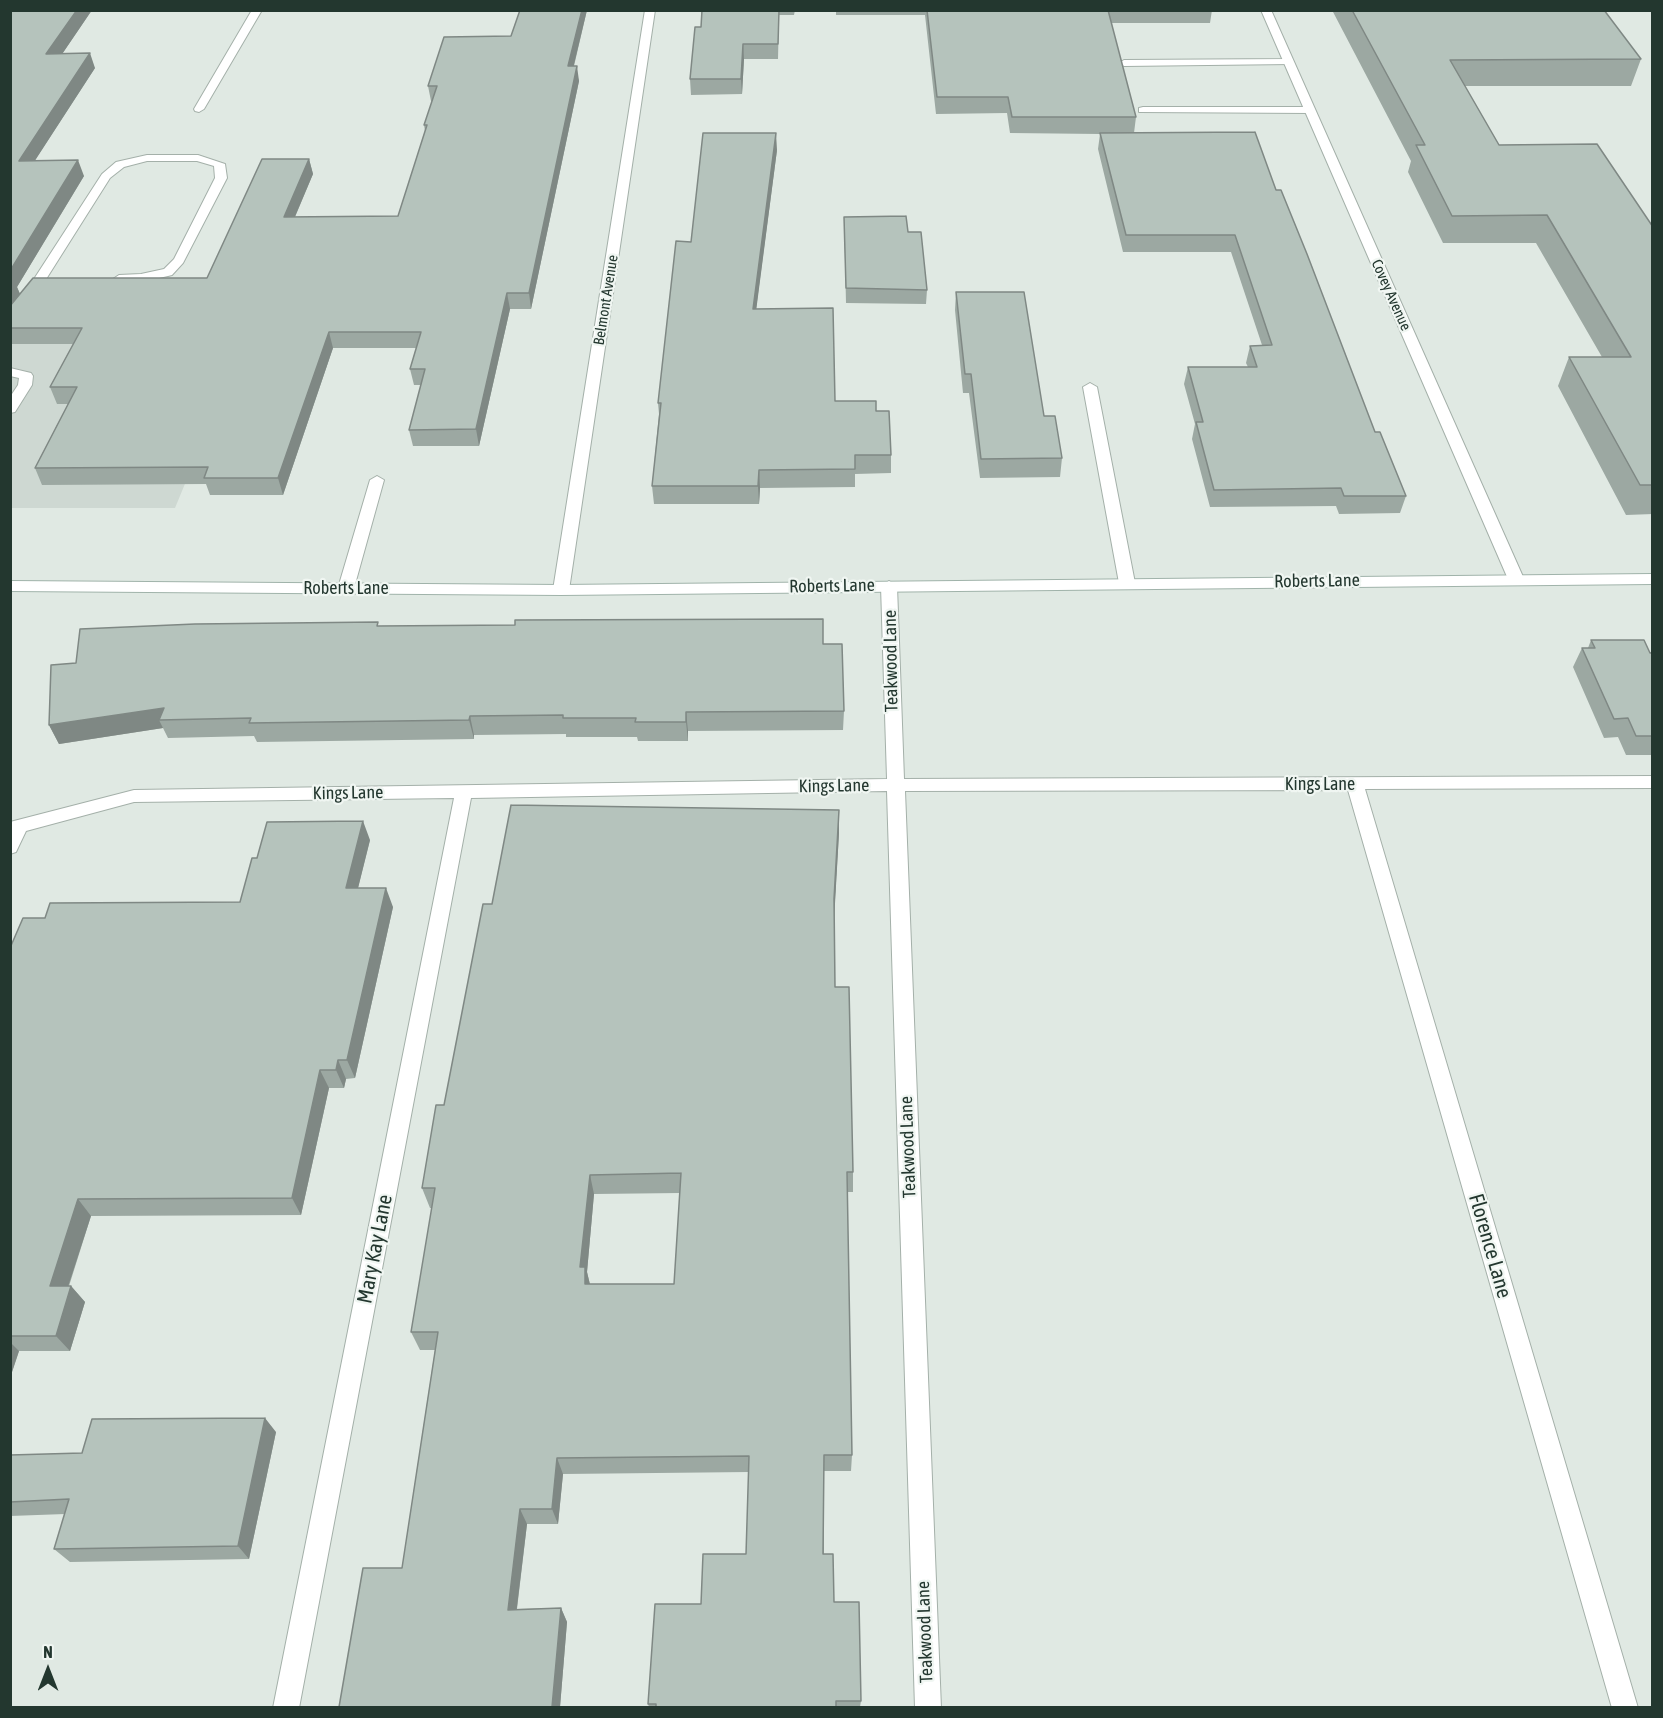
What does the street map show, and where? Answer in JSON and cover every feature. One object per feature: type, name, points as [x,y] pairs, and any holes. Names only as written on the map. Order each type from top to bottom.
[{"type":"street","points":[[200,109],[257,10]]},
{"type":"street","name":"Belmont Avenue","points":[[561,590],[650,10]]},
{"type":"street","name":"Covey Avenue","points":[[1266,10],[1516,579]]},
{"type":"street","points":[[1124,63],[1288,62]]},
{"type":"street","points":[[1143,110],[1310,110]]},
{"type":"street","points":[[10,319],[45,281],[106,176],[120,164],[147,158],[198,158],[219,164],[221,178],[179,260],[168,272],[141,278],[107,279]]},
{"type":"street","points":[[10,372],[26,376],[25,385],[10,409]]},
{"type":"street","points":[[1090,387],[1127,583]]},
{"type":"street","points":[[346,588],[377,480]]},
{"type":"street","name":"Roberts Lane","points":[[10,586],[561,590],[1653,579]]},
{"type":"street","name":"Teakwood Lane","points":[[889,586],[894,785],[928,1707]]},
{"type":"street","name":"Kings Lane","points":[[15,829],[134,796],[894,785],[1653,782]]},
{"type":"street","name":"Florence Lane","points":[[1355,784],[1625,1707]]},
{"type":"street","name":"Mary Kay Lane","points":[[286,1707],[464,791]]},
{"type":"street","points":[[10,847],[15,829]]},
{"type":"shaded area","points":[[244,341],[175,508],[11,508],[10,342]]},
{"type":"building","points":[[10,10],[77,10],[46,54],[90,53],[19,161],[78,160],[10,271]]},
{"type":"building","points":[[520,10],[582,10],[568,66],[577,66],[529,293],[507,293],[476,429],[409,430],[425,369],[410,369],[421,332],[329,332],[278,478],[204,478],[208,467],[35,468],[77,387],[50,387],[82,328],[10,328],[10,306],[33,278],[207,278],[262,159],[309,159],[284,217],[398,216],[427,125],[424,125],[437,86],[428,86],[444,37],[511,36]]},
{"type":"building","points":[[702,10],[779,10],[778,44],[743,44],[741,79],[690,79],[695,27],[701,27]]},
{"type":"building","points":[[927,10],[1108,10],[1136,117],[1012,117],[1008,97],[937,97]]},
{"type":"building","points":[[1352,10],[1604,10],[1641,59],[1450,60],[1499,145],[1597,144],[1653,227],[1653,485],[1640,485],[1569,357],[1631,357],[1547,215],[1452,216],[1416,145],[1425,145]]},
{"type":"building","points":[[1255,132],[1276,190],[1281,190],[1307,254],[1375,432],[1380,432],[1406,496],[1344,496],[1341,488],[1214,490],[1196,422],[1203,422],[1188,367],[1257,367],[1250,346],[1272,345],[1235,235],[1126,235],[1100,133]]},
{"type":"building","points":[[703,133],[776,133],[753,309],[833,308],[835,401],[876,401],[876,411],[889,411],[891,455],[855,455],[855,469],[759,470],[758,486],[652,486],[661,403],[658,403],[676,241],[691,242]]},
{"type":"building","points":[[906,216],[908,232],[921,232],[927,290],[846,288],[844,217]]},
{"type":"building","points":[[956,292],[1024,292],[1044,416],[1055,416],[1062,458],[981,459],[971,374],[965,374]]},
{"type":"building","points":[[823,619],[823,644],[842,644],[844,711],[686,712],[686,722],[635,722],[636,718],[563,718],[563,715],[470,716],[469,720],[249,723],[251,718],[159,720],[164,708],[49,725],[51,665],[76,663],[80,629],[195,624],[378,622],[377,626],[515,625],[515,620]]},
{"type":"building","points":[[1591,640],[1644,640],[1650,653],[1653,653],[1653,736],[1636,736],[1628,718],[1614,719],[1582,648],[1595,648]]},
{"type":"building","points":[[511,805],[839,810],[834,899],[835,987],[849,987],[853,1172],[847,1172],[852,1455],[824,1455],[823,1554],[833,1554],[834,1602],[859,1602],[861,1701],[836,1701],[836,1707],[656,1707],[656,1704],[648,1704],[655,1604],[701,1604],[703,1554],[746,1554],[749,1456],[557,1458],[552,1509],[520,1509],[508,1610],[561,1608],[552,1707],[339,1707],[363,1568],[402,1568],[438,1332],[411,1332],[435,1188],[422,1188],[436,1105],[444,1105],[483,904],[492,904]],"holes":[[[681,1173],[674,1284],[585,1284],[585,1267],[580,1267],[590,1175]]]},
{"type":"building","points":[[363,821],[346,888],[386,888],[347,1060],[338,1060],[336,1070],[320,1070],[292,1198],[78,1199],[50,1286],[71,1286],[56,1336],[10,1336],[10,948],[23,918],[45,918],[50,903],[240,902],[252,858],[257,858],[267,822]]},
{"type":"building","points":[[265,1418],[238,1546],[54,1549],[69,1499],[10,1502],[10,1455],[82,1453],[92,1419]]}]
